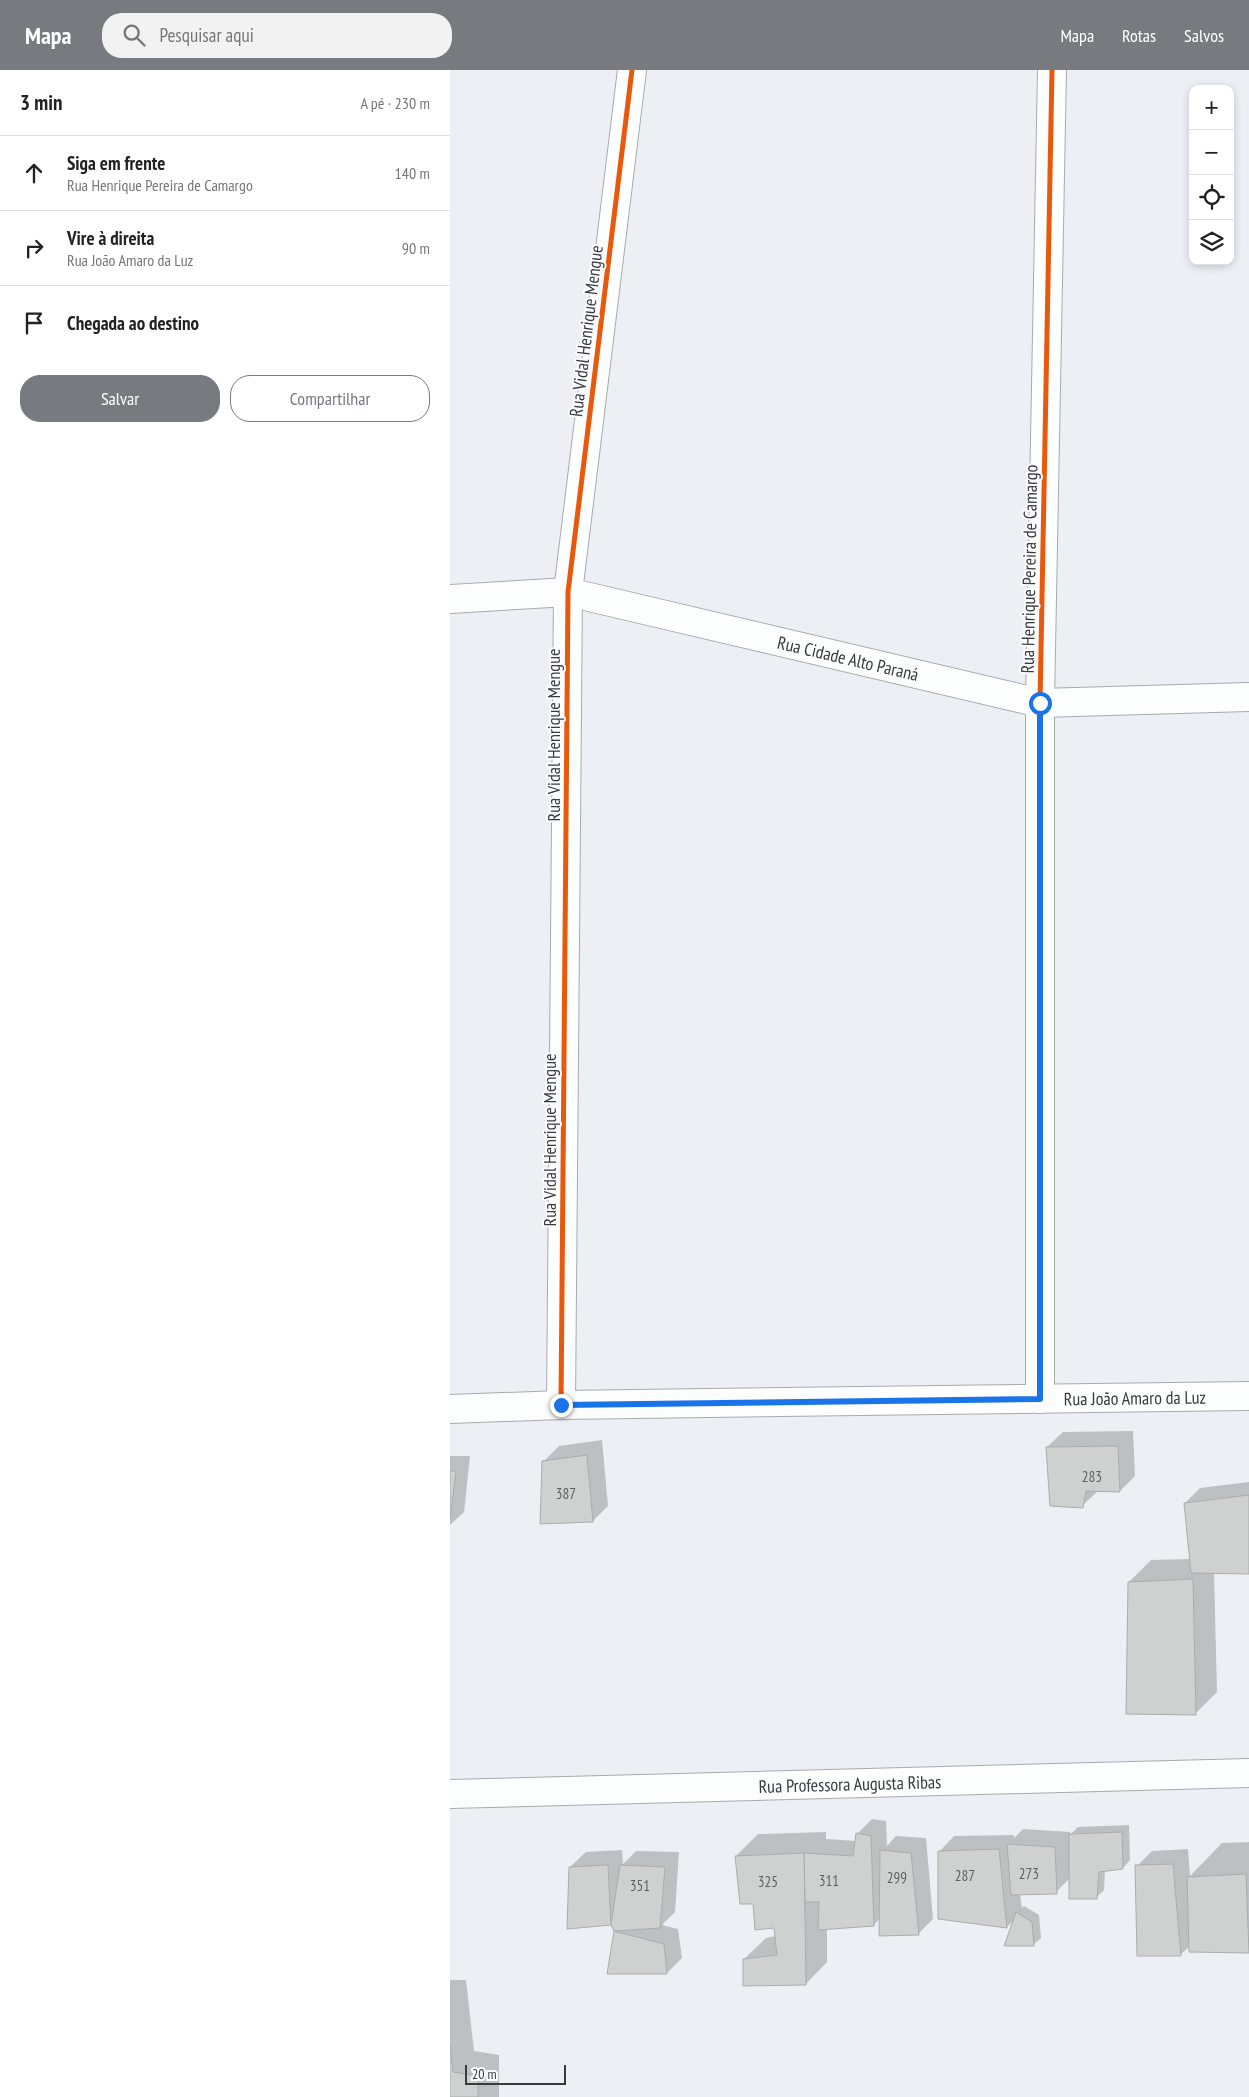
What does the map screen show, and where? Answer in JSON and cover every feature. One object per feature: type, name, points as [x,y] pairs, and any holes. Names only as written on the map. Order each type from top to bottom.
[{"type":"street","name":"Rua Vidal Henrique Mengue","points":[[561,1405],[568,592],[632,70]]},
{"type":"street","name":"Rua Henrique Pereira de Camargo","points":[[1040,1399],[1040,703],[1052,70]]},
{"type":"street","name":"Rua Cidade Alto Paraná","points":[[450,599],[568,592],[1040,703],[1249,697]]},
{"type":"street","name":"Rua João Amaro da Luz","points":[[450,1409],[561,1405],[1249,1396]]},
{"type":"street","name":"Rua Professora Augusta Ribas","points":[[450,1794],[1249,1773]]},
{"type":"building","points":[[1118,1446],[1120,1492],[1086,1491],[1083,1508],[1050,1506],[1046,1447]]},
{"type":"building","points":[[587,1455],[593,1522],[540,1524],[542,1461]]},
{"type":"building","points":[[450,1471],[456,1471],[450,1519]]},
{"type":"building","points":[[1249,1495],[1249,1574],[1191,1573],[1184,1503]]},
{"type":"building","points":[[1193,1579],[1196,1715],[1126,1714],[1128,1582]]},
{"type":"building","points":[[1122,1832],[1123,1869],[1099,1872],[1097,1899],[1069,1899],[1069,1834]]},
{"type":"building","points":[[856,1833],[871,1836],[874,1926],[818,1930],[819,1902],[805,1902],[804,1853],[853,1856]]},
{"type":"building","points":[[1007,1844],[1055,1847],[1057,1894],[1011,1895]]},
{"type":"building","points":[[999,1849],[1007,1928],[938,1919],[938,1851]]},
{"type":"building","points":[[880,1850],[911,1853],[919,1935],[879,1936]]},
{"type":"building","points":[[804,1853],[806,1985],[743,1986],[743,1959],[777,1955],[774,1928],[755,1930],[753,1904],[740,1904],[735,1856]]},
{"type":"building","points":[[1173,1864],[1181,1956],[1137,1956],[1135,1865]]},
{"type":"building","points":[[608,1865],[611,1925],[567,1929],[569,1867]]},
{"type":"building","points":[[620,1865],[665,1867],[660,1928],[614,1931],[611,1925]]},
{"type":"building","points":[[1246,1874],[1249,1953],[1189,1952],[1187,1877]]},
{"type":"building","points":[[1016,1912],[1032,1922],[1034,1946],[1004,1946]]},
{"type":"building","points":[[614,1931],[664,1944],[667,1974],[607,1974]]},
{"type":"building","points":[[450,2045],[453,2072],[478,2076],[478,2097],[450,2097]]},
{"type":"cycle path","points":[[561,1405],[568,592],[632,70]]},
{"type":"cycle path","points":[[1040,1399],[1040,703],[1052,70]]},
{"type":"route","points":[[561,1405],[1040,1399],[1040,703]]}]
